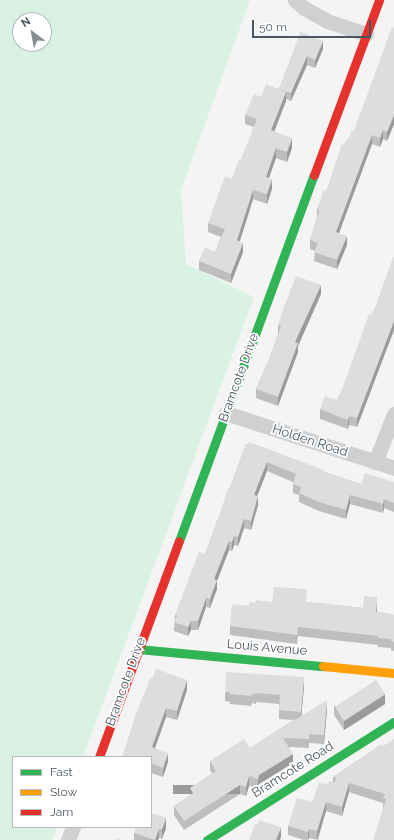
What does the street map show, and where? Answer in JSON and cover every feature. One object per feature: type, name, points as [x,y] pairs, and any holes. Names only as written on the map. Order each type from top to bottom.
[{"type":"street","points":[[295,0],[322,18],[366,34]]},
{"type":"street","name":"Bramcote Drive","points":[[99,756],[379,0]]},
{"type":"street","name":"Holden Road","points":[[226,413],[394,468]]},
{"type":"street","points":[[375,462],[394,414]]},
{"type":"street","name":"Louis Avenue","points":[[138,649],[394,673]]},
{"type":"street","name":"Bramcote Road","points":[[207,840],[394,722]]},
{"type":"street","points":[[68,840],[73,828]]},
{"type":"green space","points":[[0,0],[250,0],[181,190],[186,264],[254,297],[83,756],[12,756],[12,828],[57,828],[52,840],[0,840]]},
{"type":"building","points":[[392,27],[394,28],[394,115],[387,132],[383,130],[380,138],[372,135],[336,232],[347,236],[337,260],[314,252],[318,243],[310,240],[318,216],[319,210],[317,209],[324,190],[326,192],[342,144],[344,145],[346,140],[348,141],[352,130],[354,131]]},
{"type":"building","points":[[301,32],[323,41],[315,60],[307,56],[291,93],[279,89]]},
{"type":"building","points":[[266,84],[286,92],[271,130],[292,138],[287,152],[276,148],[266,177],[272,179],[267,194],[253,190],[237,240],[243,243],[231,274],[199,261],[205,247],[215,252],[225,229],[208,223],[225,176],[232,179],[239,159],[241,160],[257,119],[245,115],[254,94],[261,97]]},
{"type":"building","points":[[394,256],[394,321],[357,418],[349,416],[348,420],[320,409],[325,396],[337,400],[342,390],[369,314],[371,315],[377,303]]},
{"type":"building","points":[[296,276],[321,285],[295,342],[298,343],[278,397],[256,389],[270,357],[281,326],[278,325]]},
{"type":"building","points":[[249,442],[324,470],[324,472],[361,484],[365,473],[394,482],[394,503],[384,499],[383,504],[350,495],[346,510],[319,502],[299,493],[301,487],[293,484],[296,474],[267,462],[254,495],[258,496],[251,521],[244,519],[238,537],[234,536],[232,542],[229,541],[214,579],[217,580],[210,599],[206,598],[198,621],[191,621],[188,627],[174,622],[177,616],[175,615],[199,552],[205,554],[228,488],[230,488],[246,444],[248,445]]},
{"type":"building","points":[[274,587],[307,589],[306,602],[363,608],[364,596],[377,597],[376,612],[394,615],[394,642],[391,641],[391,639],[378,638],[378,636],[298,627],[297,635],[230,626],[232,604],[249,606],[249,602],[255,603],[256,600],[272,602]]},
{"type":"building","points":[[156,669],[187,680],[177,711],[166,708],[152,747],[168,753],[163,768],[152,763],[152,756],[122,756],[137,711],[151,677],[153,677]]},
{"type":"building","points":[[226,672],[304,677],[301,712],[279,710],[280,695],[256,693],[252,694],[251,696],[230,694],[230,692],[225,692]]},
{"type":"building","points":[[376,680],[385,694],[344,721],[335,707]]},
{"type":"building","points":[[327,700],[324,735],[309,734],[309,739],[283,738],[293,754],[259,775],[258,779],[249,776],[246,787],[240,785],[184,821],[174,806],[193,793],[190,788],[216,771],[210,761],[244,739],[250,748]]},
{"type":"building","points":[[394,739],[394,840],[373,840],[386,799],[383,798],[385,794],[349,783],[342,807],[326,802],[317,831],[309,829],[308,832],[288,826],[297,798],[312,802],[319,783],[328,784],[329,781],[335,782],[336,778],[333,777],[382,744],[383,746]]},
{"type":"building","points":[[152,813],[166,818],[162,829],[159,829],[155,840],[134,833],[136,828],[152,828]]},
{"type":"building","points":[[259,820],[281,827],[276,840],[249,840],[255,824],[257,825]]},
{"type":"traffic: fast","points":[[179,541],[314,175]]},
{"type":"traffic: fast","points":[[138,649],[323,666]]},
{"type":"traffic: fast","points":[[207,840],[394,722]]},
{"type":"traffic: slow","points":[[323,666],[394,673]]},
{"type":"traffic: jam","points":[[314,175],[379,0]]},
{"type":"traffic: jam","points":[[99,756],[179,541]]}]
